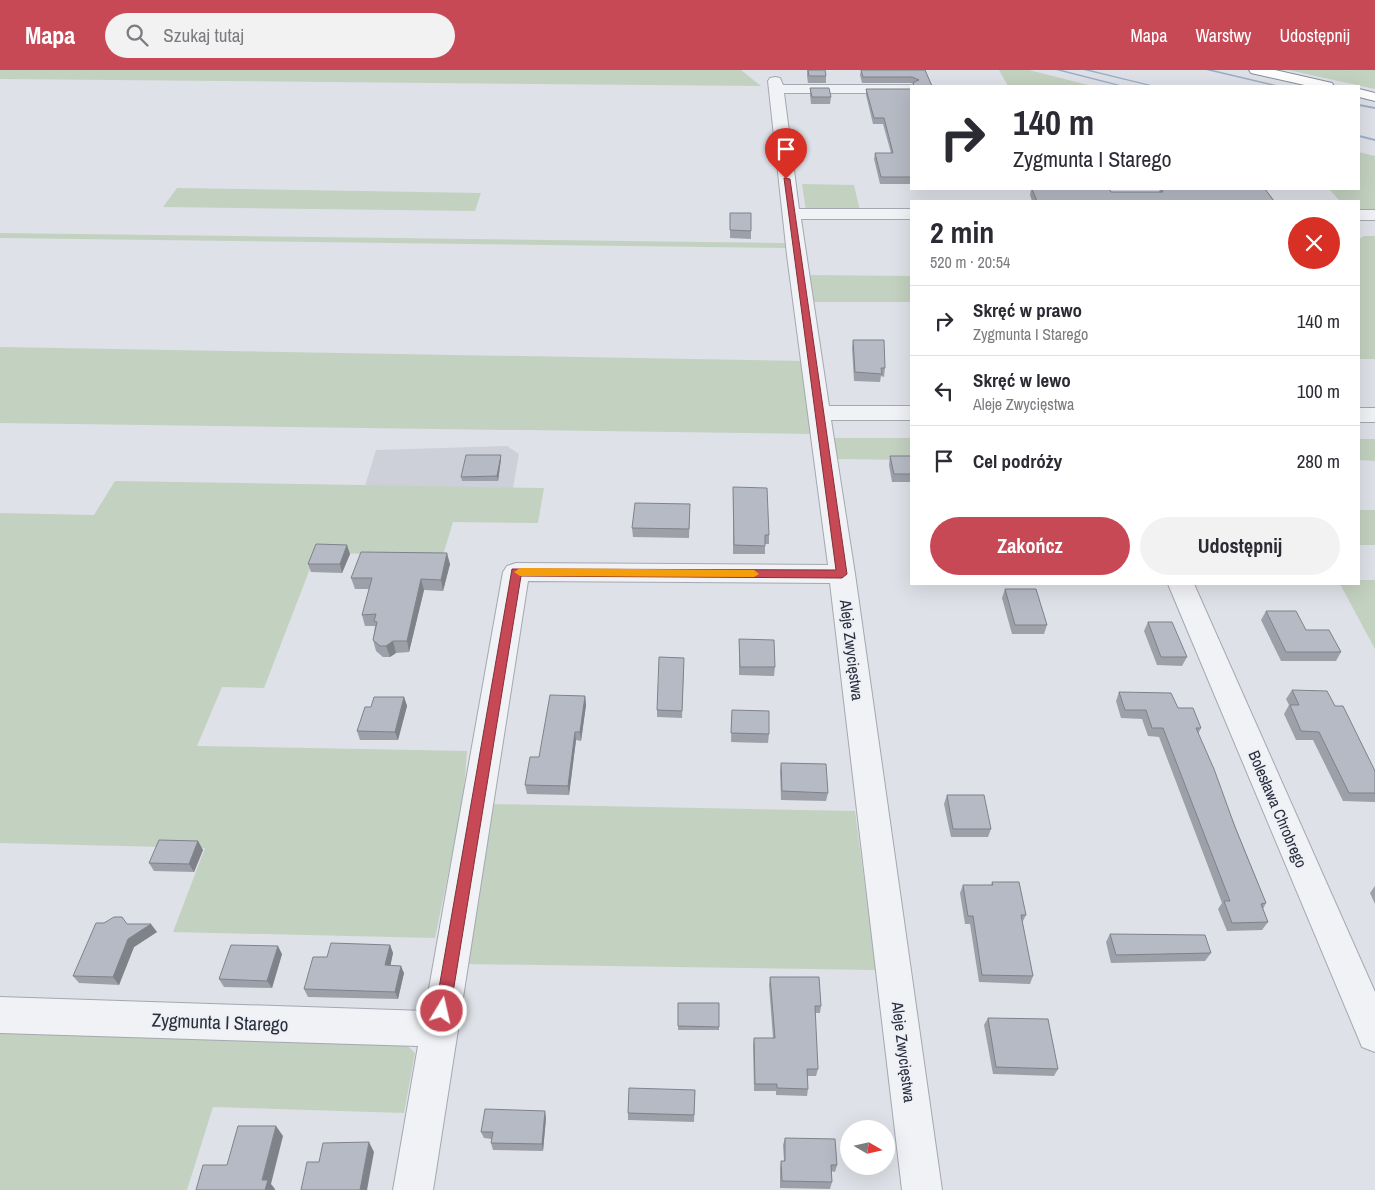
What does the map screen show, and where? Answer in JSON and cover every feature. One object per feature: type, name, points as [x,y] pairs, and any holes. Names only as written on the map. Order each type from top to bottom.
[{"type":"highway","points":[[1256,70],[1324,85]]},
{"type":"highway","points":[[1360,93],[1375,97]]},
{"type":"street","name":"Aleje Zwycięstwa","points":[[910,89],[775,85],[791,214],[842,574],[922,1190]]},
{"type":"street","points":[[791,214],[910,214]]},
{"type":"street","points":[[1360,215],[1375,215]]},
{"type":"street","points":[[819,413],[910,413]]},
{"type":"street","points":[[1360,415],[1375,415]]},
{"type":"street","points":[[412,1190],[516,572],[842,574]]},
{"type":"street","name":"Bolesława Chrobrego","points":[[1181,585],[1375,1034]]},
{"type":"street","name":"Zygmunta I Starego","points":[[0,1015],[439,1029]]},
{"type":"shaded area","points":[[507,446],[519,454],[513,488],[365,486],[376,450]]},
{"type":"green space","points":[[0,70],[741,70],[761,86],[0,79]]},
{"type":"green space","points":[[999,70],[1029,70],[1088,85],[1007,85]]},
{"type":"green space","points":[[1288,70],[1375,70],[1375,89]]},
{"type":"green space","points":[[1360,152],[1375,156],[1375,212],[1360,213],[1360,200],[1339,200],[1330,190],[1360,190]]},
{"type":"green space","points":[[802,184],[854,185],[860,211],[806,211]]},
{"type":"green space","points":[[177,188],[481,193],[475,211],[163,207]]},
{"type":"green space","points":[[0,233],[787,243],[789,248],[0,238]]},
{"type":"green space","points":[[1364,236],[1375,236],[1375,359],[1360,359],[1360,238]]},
{"type":"green space","points":[[807,275],[910,276],[910,302],[810,302]]},
{"type":"green space","points":[[0,347],[803,361],[814,434],[0,423]]},
{"type":"green space","points":[[832,438],[910,438],[910,460],[838,459]]},
{"type":"green space","points":[[1360,439],[1375,439],[1375,461],[1360,460]]},
{"type":"green space","points":[[115,481],[544,488],[538,523],[453,522],[443,555],[316,553],[264,688],[222,687],[197,746],[467,751],[463,802],[435,938],[173,932],[205,848],[0,843],[0,513],[94,515]]},
{"type":"green space","points":[[1360,510],[1375,510],[1375,545],[1360,545]]},
{"type":"green space","points":[[1360,580],[1375,580],[1375,649],[1341,585],[1360,585]]},
{"type":"green space","points":[[490,804],[855,811],[876,970],[467,964]]},
{"type":"green space","points":[[0,1028],[405,1043],[415,1053],[404,1113],[213,1107],[187,1190],[0,1190]]},
{"type":"building","points":[[808,70],[825,70],[826,76],[809,76]]},
{"type":"building","points":[[861,70],[925,70],[932,85],[913,85],[914,82],[919,80],[912,77],[863,77]]},
{"type":"building","points":[[810,88],[829,88],[831,97],[812,97]]},
{"type":"building","points":[[866,89],[910,89],[910,177],[881,177],[875,153],[893,153],[884,118],[874,118]]},
{"type":"building","points":[[1032,190],[1163,192],[1162,190],[1266,190],[1273,200],[1037,200]]},
{"type":"building","points":[[730,213],[751,213],[751,231],[730,230]]},
{"type":"building","points":[[853,340],[884,340],[885,368],[881,368],[882,374],[855,372]]},
{"type":"building","points":[[466,455],[501,455],[497,476],[461,477]]},
{"type":"building","points":[[890,456],[910,456],[910,474],[894,474]]},
{"type":"building","points":[[733,487],[767,488],[769,535],[765,535],[765,546],[734,545]]},
{"type":"building","points":[[635,503],[690,504],[689,529],[632,528]]},
{"type":"building","points":[[316,544],[347,545],[340,564],[308,564]]},
{"type":"building","points":[[361,552],[447,553],[441,580],[421,579],[407,641],[393,641],[386,646],[380,646],[373,640],[377,622],[374,621],[376,614],[362,615],[372,578],[351,578]]},
{"type":"building","points":[[1005,589],[1036,589],[1047,625],[1015,625]]},
{"type":"building","points":[[1266,611],[1296,611],[1306,630],[1329,630],[1341,652],[1286,652]]},
{"type":"building","points":[[1148,622],[1172,622],[1187,657],[1161,657]]},
{"type":"building","points":[[739,639],[774,640],[775,667],[740,667]]},
{"type":"building","points":[[659,657],[684,658],[682,711],[657,710]]},
{"type":"building","points":[[1292,690],[1327,691],[1335,706],[1343,706],[1375,771],[1375,793],[1349,793],[1319,732],[1301,731],[1290,705],[1299,705]]},
{"type":"building","points":[[1119,692],[1171,693],[1178,708],[1193,708],[1201,728],[1196,728],[1266,903],[1261,904],[1268,922],[1232,923],[1224,901],[1230,901],[1163,728],[1152,728],[1146,710],[1125,710]]},
{"type":"building","points":[[550,695],[585,696],[580,732],[575,732],[568,786],[525,785],[530,757],[539,757]]},
{"type":"building","points":[[374,697],[404,697],[395,732],[357,731],[365,707],[371,707]]},
{"type":"building","points":[[732,710],[769,711],[769,734],[731,733]]},
{"type":"building","points":[[781,763],[826,764],[828,793],[782,791]]},
{"type":"building","points":[[947,795],[984,795],[991,829],[953,829]]},
{"type":"building","points":[[159,840],[198,841],[189,864],[149,863]]},
{"type":"building","points":[[992,882],[1019,882],[1026,915],[1021,915],[1033,976],[982,975],[973,916],[968,916],[963,885],[993,885]]},
{"type":"building","points":[[114,917],[122,917],[127,924],[151,924],[128,939],[113,977],[73,976],[96,923],[104,923]]},
{"type":"building","points":[[1110,934],[1205,935],[1211,953],[1116,955]]},
{"type":"building","points":[[331,943],[390,945],[385,965],[401,966],[395,992],[304,989],[313,957],[327,957]]},
{"type":"building","points":[[231,945],[278,946],[267,981],[219,979]]},
{"type":"building","points":[[770,977],[819,977],[821,1006],[815,1006],[818,1069],[807,1069],[808,1089],[777,1088],[777,1084],[755,1084],[754,1038],[775,1038]]},
{"type":"building","points":[[678,1003],[719,1003],[719,1027],[678,1026]]},
{"type":"building","points":[[988,1018],[1048,1019],[1058,1069],[996,1067]]},
{"type":"building","points":[[629,1088],[695,1090],[694,1115],[628,1113]]},
{"type":"building","points":[[485,1109],[545,1111],[542,1144],[491,1143],[493,1132],[481,1132]]},
{"type":"building","points":[[238,1126],[276,1126],[262,1180],[268,1180],[265,1190],[196,1190],[203,1165],[227,1165]]},
{"type":"building","points":[[785,1138],[835,1139],[837,1165],[831,1165],[832,1182],[782,1181],[781,1161],[785,1161]]},
{"type":"building","points":[[369,1142],[360,1190],[301,1190],[307,1162],[319,1162],[323,1143]]},
{"type":"waterway","points":[[1058,70],[1118,85]]},
{"type":"waterway","points":[[1086,70],[1149,85]]},
{"type":"waterway","points":[[1208,70],[1274,85]]},
{"type":"waterway","points":[[1360,105],[1375,108]]},
{"type":"waterway","points":[[1360,136],[1375,140]]},
{"type":"slow traffic","points":[[520,572],[754,574]]},
{"type":"route","points":[[442,1011],[516,572],[842,574],[786,179]]}]
